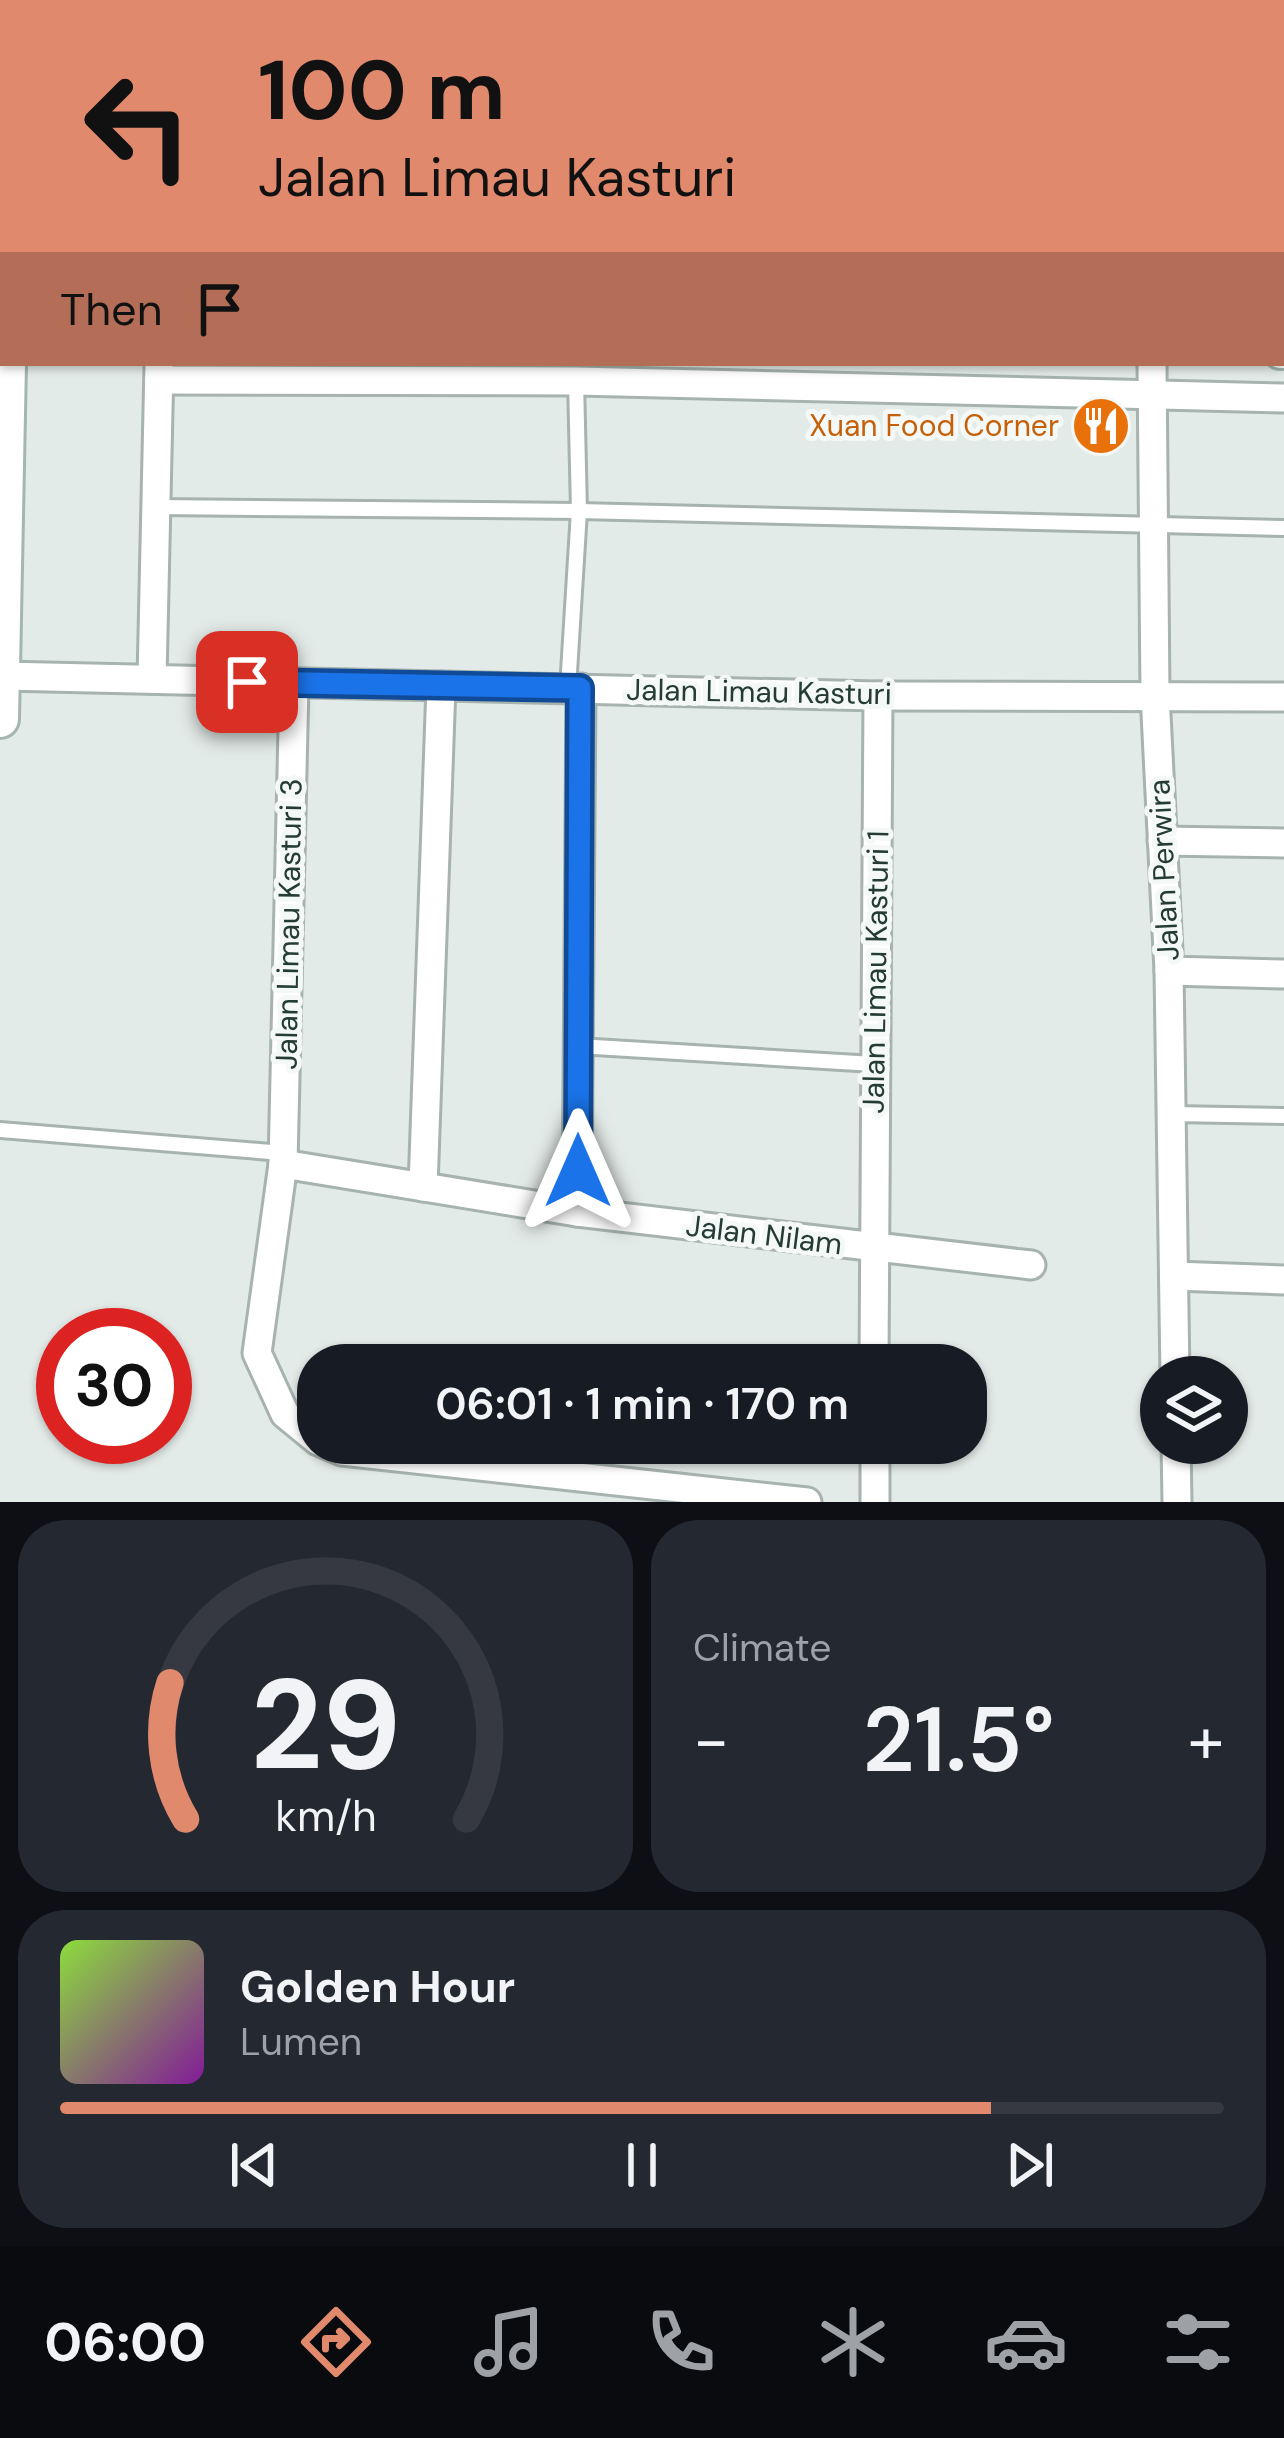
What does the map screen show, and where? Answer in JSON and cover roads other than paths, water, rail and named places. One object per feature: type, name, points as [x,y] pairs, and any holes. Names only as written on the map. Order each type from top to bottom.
[{"type":"street","points":[[0,719],[7,366]]},
{"type":"street","name":"Jalan Perwira","points":[[1152,366],[1155,694],[1168,971],[1175,1356]]},
{"type":"street","points":[[152,679],[159,372],[1284,398]]},
{"type":"street","name":"Jalan Limau Kasturi","points":[[2,676],[878,696],[1284,697]]},
{"type":"street","name":"Jalan Limau Kasturi 3","points":[[294,684],[284,1158],[257,1353],[285,1414],[297,1424]]},
{"type":"street","points":[[424,1187],[441,686]]},
{"type":"street","points":[[574,688],[577,1212]]},
{"type":"street","name":"Jalan Limau Kasturi 1","points":[[874,1344],[878,696]]},
{"type":"street","points":[[1162,842],[1284,843]]},
{"type":"street","points":[[1168,971],[1284,974]]},
{"type":"street","name":"Jalan Nilam","points":[[284,1158],[577,1212],[1031,1265]]},
{"type":"street","points":[[1174,1276],[1284,1280]]},
{"type":"street","points":[[460,1464],[807,1502]]},
{"type":"street","points":[[875,1464],[875,1502]]},
{"type":"street","points":[[1176,1464],[1177,1502]]},
{"type":"lane","points":[[574,688],[579,512],[576,381]]},
{"type":"lane","points":[[155,507],[1284,527]]},
{"type":"lane","points":[[578,1046],[874,1064]]},
{"type":"lane","points":[[1171,1114],[1284,1116]]},
{"type":"lane","points":[[0,1130],[284,1158]]},
{"type":"place","name":"Xuan Food Corner","points":[[1101,426]]}]
